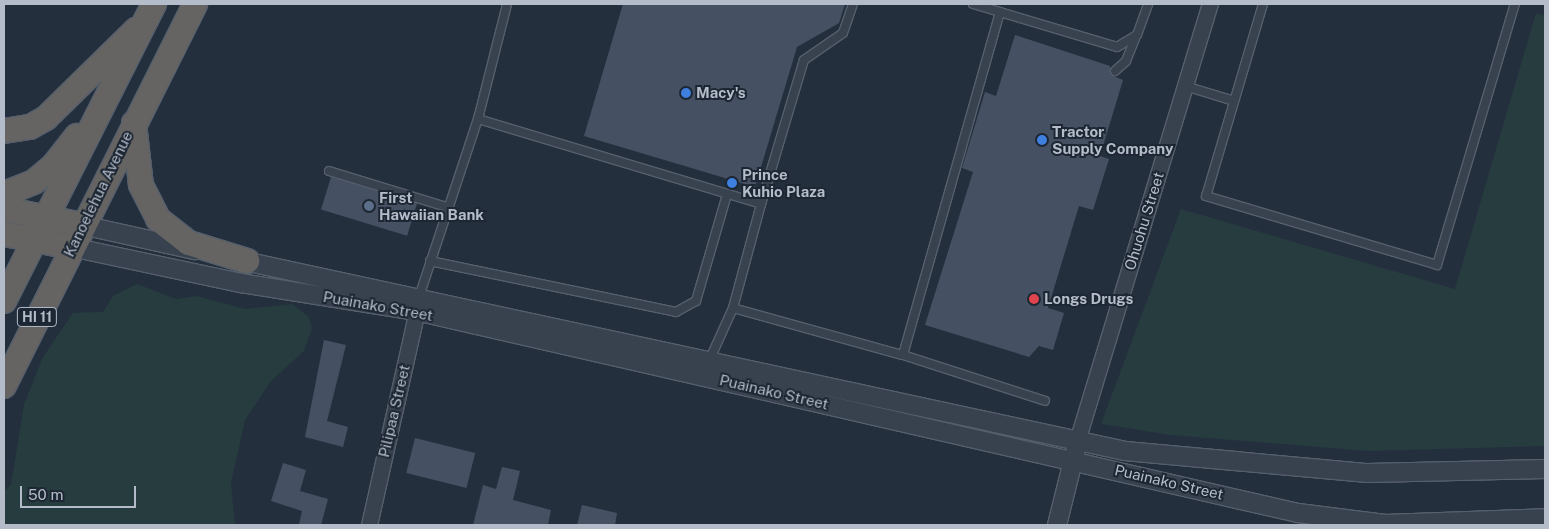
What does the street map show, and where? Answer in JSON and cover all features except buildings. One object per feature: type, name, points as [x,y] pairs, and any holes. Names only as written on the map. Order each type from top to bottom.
[{"type":"highway","name":"Kanoelehua Avenue","points":[[4,386],[134,121],[195,4]]},
{"type":"highway","points":[[4,131],[30,127],[46,118],[150,12]]},
{"type":"highway","name":"HI 11","points":[[4,301],[117,82],[150,12]]},
{"type":"highway","points":[[4,194],[34,182],[54,165],[117,82]]},
{"type":"highway","points":[[134,121],[141,185],[158,219],[189,242],[247,261]]},
{"type":"highway","name":"Puainako Street","points":[[4,209],[82,225]]},
{"type":"highway","name":"Puainako Street","points":[[4,234],[71,247]]},
{"type":"street","name":"Ohuohu Street","points":[[1057,525],[1078,441],[1210,4]]},
{"type":"street","name":"Puainako Street","points":[[82,225],[247,261],[701,376],[1073,459],[1298,513],[1362,522],[1545,518]]},
{"type":"street","name":"Puainako Street","points":[[71,247],[240,283],[418,304],[709,360],[1078,441],[1168,457],[1368,473],[1545,469]]},
{"type":"street","name":"Pilipaa Street","points":[[369,525],[418,304]]},
{"type":"lane","points":[[418,304],[447,208],[478,119],[507,4]]},
{"type":"lane","points":[[701,376],[733,308],[761,204],[804,60],[843,33],[853,4]]},
{"type":"lane","points":[[973,4],[1112,47],[1128,44],[1137,35]]},
{"type":"lane","points":[[1115,71],[1126,61],[1148,4]]},
{"type":"lane","points":[[1263,4],[1206,196],[1437,265],[1515,4]]},
{"type":"lane","points":[[903,355],[1000,12]]},
{"type":"lane","points":[[1185,86],[1234,101]]},
{"type":"lane","points":[[478,119],[761,204]]},
{"type":"lane","points":[[329,170],[447,208]]},
{"type":"lane","points":[[430,261],[676,312],[696,301],[727,194]]},
{"type":"lane","points":[[733,308],[903,355],[1045,401]]},
{"type":"green space","points":[[1536,13],[1545,16],[1545,446],[1369,451],[1171,435],[1101,424],[1181,209],[1455,289]]},
{"type":"green space","points":[[137,284],[176,299],[196,296],[245,309],[292,304],[309,317],[312,328],[304,351],[271,381],[245,420],[231,483],[235,525],[4,525],[4,491],[11,485],[24,404],[43,357],[73,313],[103,312],[113,296]]},
{"type":"place","name":"Macy's","points":[[686,93]]},
{"type":"place","name":"Tractor Supply Company","points":[[1042,140]]},
{"type":"place","name":"Prince Kuhio Plaza","points":[[732,183]]},
{"type":"place","name":"First Hawaiian Bank","points":[[369,206]]},
{"type":"place","name":"Longs Drugs","points":[[1034,299]]}]
